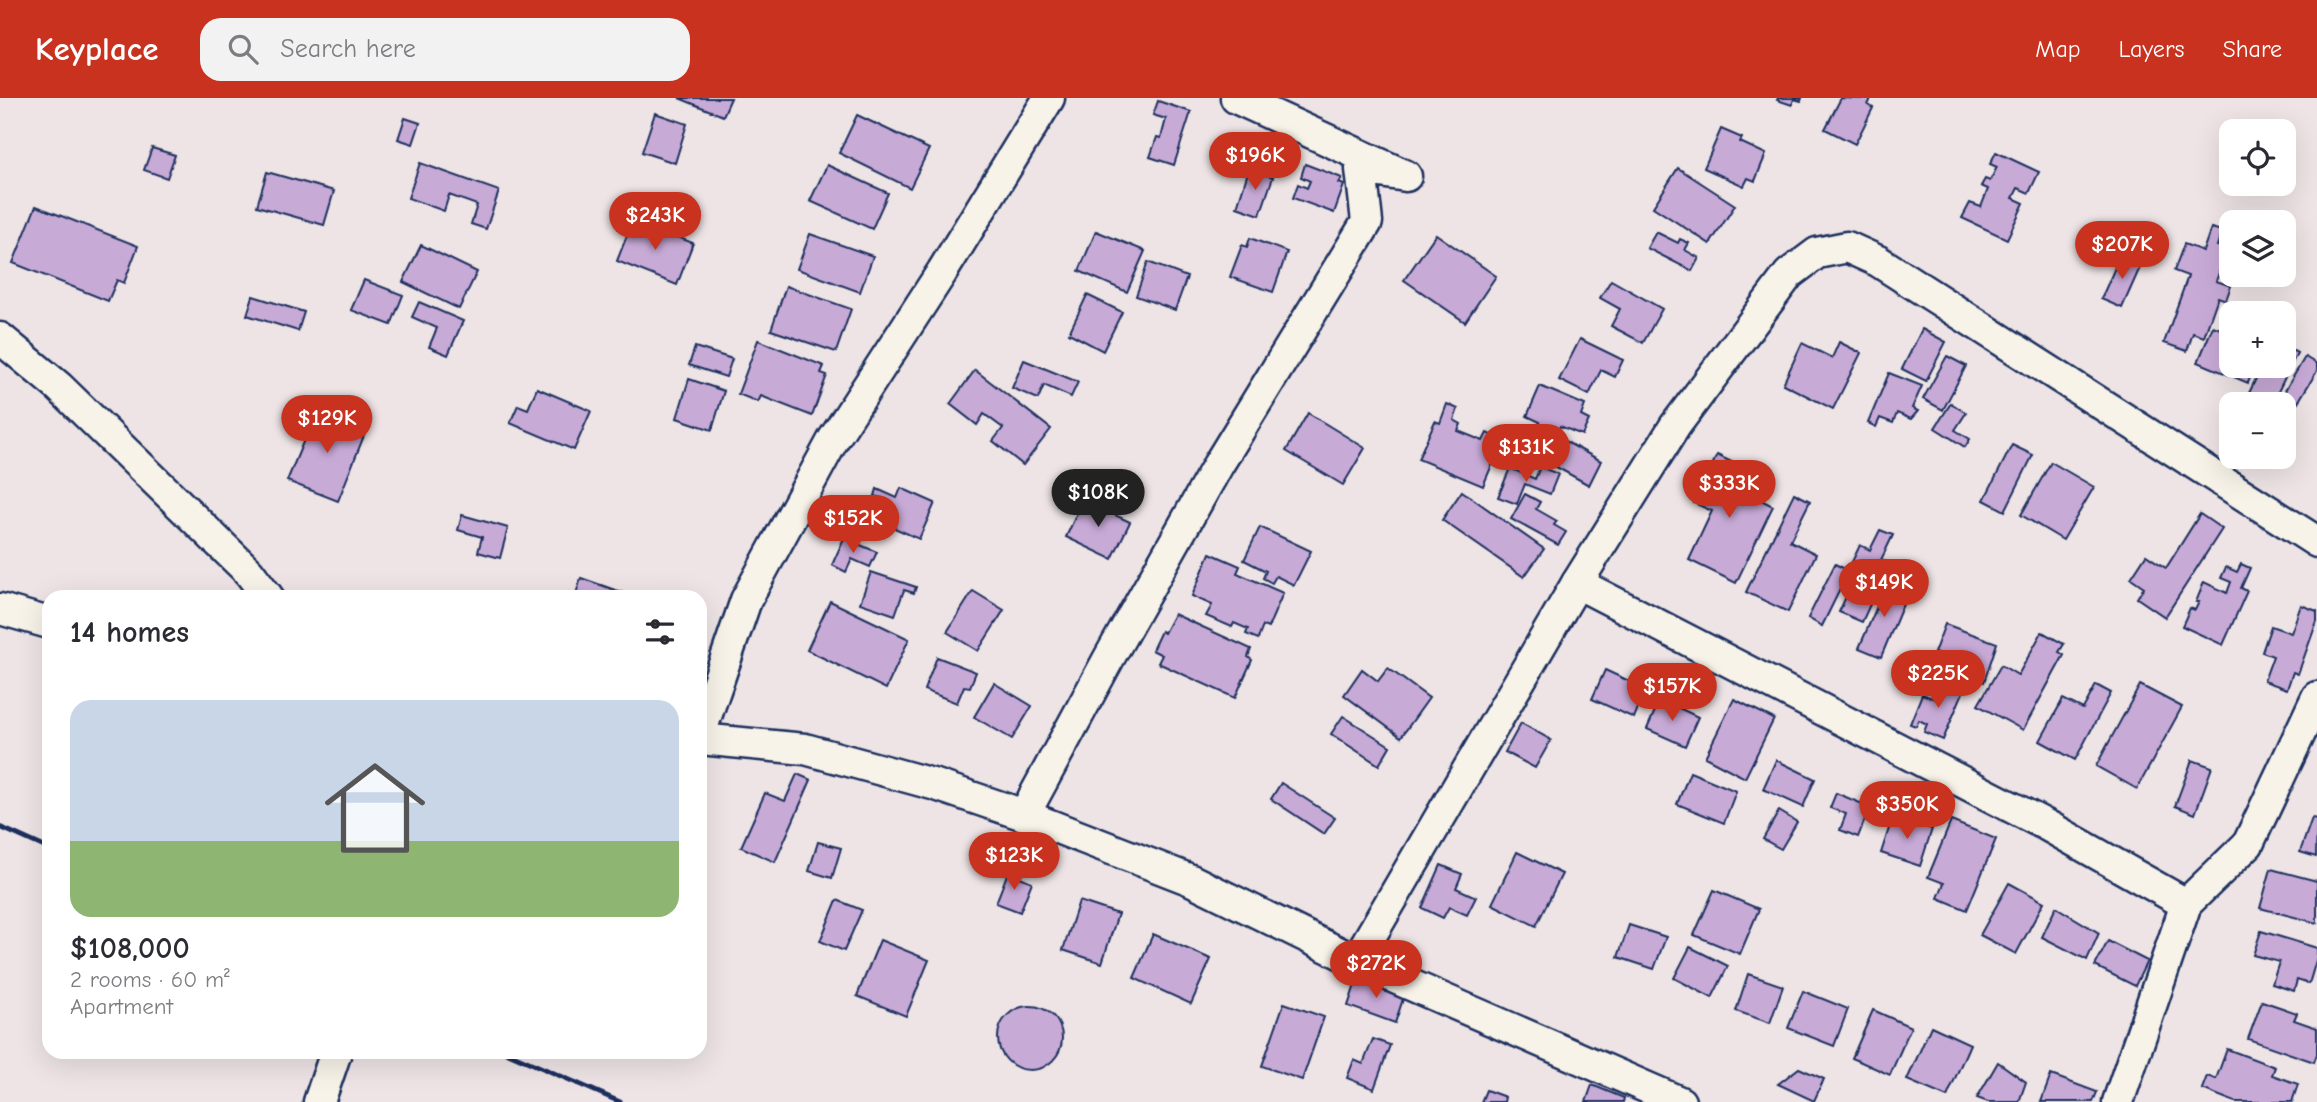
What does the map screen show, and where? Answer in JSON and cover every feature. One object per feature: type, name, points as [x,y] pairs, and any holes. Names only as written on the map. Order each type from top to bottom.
[{"type":"street","points":[[707,714],[746,600],[833,440],[942,272],[1049,98]]},
{"type":"street","points":[[1024,815],[1218,465],[1367,222],[1361,169],[1406,176],[1236,98]]},
{"type":"street","points":[[1356,961],[1577,583],[1675,426],[1789,274],[1817,253],[1847,247],[1878,261],[2317,542]]},
{"type":"street","points":[[0,338],[68,396],[249,572],[263,590]]},
{"type":"street","points":[[1577,583],[2048,826],[2186,904]]},
{"type":"street","points":[[0,609],[42,621]]},
{"type":"street","points":[[2118,1102],[2186,904],[2248,844],[2317,698]]},
{"type":"street","points":[[707,740],[805,750],[936,785],[1024,815],[1191,880],[1356,961],[1680,1102]]},
{"type":"street","points":[[319,1102],[334,1059]]},
{"type":"building","points":[[679,98],[731,98],[723,116]]},
{"type":"building","points":[[1802,98],[1801,101],[1794,99],[1792,105],[1777,100]]},
{"type":"building","points":[[1841,98],[1871,99],[1868,105],[1873,108],[1855,144],[1825,129]]},
{"type":"building","points":[[1158,101],[1191,112],[1174,165],[1150,157],[1157,137],[1161,138],[1166,119],[1153,115]]},
{"type":"building","points":[[655,113],[687,124],[675,163],[642,152]]},
{"type":"building","points":[[857,115],[929,149],[910,188],[839,153]]},
{"type":"building","points":[[405,118],[420,123],[413,144],[398,139]]},
{"type":"building","points":[[1721,129],[1742,138],[1740,142],[1766,154],[1755,181],[1748,178],[1744,186],[1704,168]]},
{"type":"building","points":[[152,148],[175,155],[167,178],[144,170]]},
{"type":"building","points":[[1996,152],[2039,172],[2029,193],[2018,188],[2013,198],[2024,203],[2007,239],[1962,218],[1970,203],[1981,207],[1988,189],[1981,186],[1985,179],[1990,181],[1997,167],[1990,164]]},
{"type":"building","points":[[420,163],[499,191],[486,229],[471,224],[477,205],[449,195],[444,211],[408,198]]},
{"type":"building","points":[[1305,164],[1342,178],[1339,183],[1344,185],[1334,213],[1293,198],[1298,184],[1307,188],[1310,181],[1301,177]]},
{"type":"building","points":[[827,165],[888,193],[872,229],[810,201]]},
{"type":"building","points":[[1678,168],[1735,205],[1710,244],[1653,207]]},
{"type":"building","points":[[1249,169],[1273,177],[1260,215],[1237,207]]},
{"type":"building","points":[[267,172],[334,191],[324,225],[257,206]]},
{"type":"building","points":[[36,206],[138,246],[124,283],[117,280],[108,301],[13,263]]},
{"type":"building","points":[[633,220],[693,243],[677,285],[617,261]]},
{"type":"building","points":[[2211,228],[2219,230],[2219,273],[2216,281],[2219,282],[2219,287],[2231,287],[2226,300],[2218,297],[2204,337],[2193,333],[2187,351],[2164,343],[2188,276],[2174,271],[2184,244],[2203,251]]},
{"type":"building","points":[[1096,231],[1145,251],[1127,292],[1079,271]]},
{"type":"building","points":[[1656,232],[1678,243],[1680,239],[1689,243],[1685,250],[1699,258],[1692,271],[1647,248]]},
{"type":"building","points":[[810,234],[873,256],[860,292],[797,269]]},
{"type":"building","points":[[1436,234],[1496,276],[1465,322],[1404,280]]},
{"type":"building","points":[[1250,238],[1287,252],[1273,292],[1230,277],[1242,245],[1247,247]]},
{"type":"building","points":[[421,245],[477,272],[459,309],[403,282]]},
{"type":"building","points":[[2121,254],[2142,263],[2122,308],[2101,299]]},
{"type":"building","points":[[1148,262],[1187,277],[1175,310],[1136,296]]},
{"type":"building","points":[[364,280],[403,295],[391,325],[351,310]]},
{"type":"building","points":[[1611,280],[1662,309],[1643,343],[1611,326],[1620,309],[1600,298]]},
{"type":"building","points":[[786,286],[851,309],[836,352],[771,330]]},
{"type":"building","points":[[1087,295],[1122,312],[1103,351],[1069,333]]},
{"type":"building","points":[[253,296],[304,312],[298,331],[247,315]]},
{"type":"building","points":[[419,302],[463,321],[448,355],[429,347],[437,328],[412,317]]},
{"type":"building","points":[[2213,326],[2219,328],[2219,371],[2198,362]]},
{"type":"building","points":[[1922,329],[1946,342],[1926,381],[1902,369]]},
{"type":"building","points":[[1580,339],[1623,360],[1615,377],[1601,370],[1589,395],[1559,380]]},
{"type":"building","points":[[758,340],[824,366],[821,373],[827,375],[812,416],[761,396],[758,402],[738,394]]},
{"type":"building","points":[[1839,342],[1861,353],[1833,409],[1783,384],[1802,343],[1832,358]]},
{"type":"building","points":[[695,347],[732,359],[726,377],[689,365]]},
{"type":"building","points":[[1947,356],[1966,366],[1943,410],[1923,399]]},
{"type":"building","points":[[2305,357],[2317,364],[2317,371],[2296,406],[2296,392],[2284,392],[2292,378],[2296,378],[2296,372]]},
{"type":"building","points":[[1024,360],[1078,382],[1071,397],[1044,385],[1038,399],[1012,388]]},
{"type":"building","points":[[975,370],[1051,429],[1023,465],[993,441],[1003,428],[984,414],[977,425],[950,404]]},
{"type":"building","points":[[1889,373],[1922,386],[1912,408],[1918,411],[1911,419],[1897,413],[1893,423],[1880,418],[1876,427],[1868,423]]},
{"type":"building","points":[[2236,378],[2250,378],[2248,383]]},
{"type":"building","points":[[2256,378],[2285,378],[2278,392],[2249,392]]},
{"type":"building","points":[[689,379],[724,391],[712,430],[677,418]]},
{"type":"building","points":[[1540,386],[1585,405],[1581,416],[1589,420],[1582,435],[1560,426],[1551,449],[1532,441],[1540,422],[1527,416]]},
{"type":"building","points":[[537,388],[591,411],[574,450],[510,423],[518,405],[528,409]]},
{"type":"building","points":[[1951,403],[1966,413],[1955,430],[1970,439],[1965,447],[1935,428]]},
{"type":"building","points":[[1447,404],[1458,409],[1454,420],[1461,424],[1458,431],[1483,441],[1487,433],[1504,441],[1502,447],[1496,444],[1493,450],[1498,451],[1483,486],[1418,459],[1435,421],[1440,423]]},
{"type":"building","points":[[317,408],[367,428],[338,501],[287,481]]},
{"type":"building","points":[[1308,413],[1365,448],[1343,485],[1286,451]]},
{"type":"building","points":[[1561,439],[1601,461],[1589,485],[1549,463]]},
{"type":"building","points":[[2012,445],[2033,455],[2005,511],[1984,500]]},
{"type":"building","points":[[1717,455],[1744,468],[1741,473],[1758,482],[1751,495],[1773,506],[1736,583],[1689,560],[1712,511],[1694,503]]},
{"type":"building","points":[[2051,462],[2094,487],[2063,540],[2021,515]]},
{"type":"building","points":[[1540,467],[1558,474],[1550,494],[1525,484],[1517,504],[1498,497],[1510,468],[1535,479]]},
{"type":"building","points":[[901,488],[935,503],[919,539],[872,518],[880,498],[875,496],[877,489],[897,498]]},
{"type":"building","points":[[1462,491],[1544,549],[1524,577],[1442,520]]},
{"type":"building","points":[[1794,493],[1810,501],[1790,541],[1816,554],[1788,612],[1746,592]]},
{"type":"building","points":[[1525,494],[1540,502],[1536,509],[1557,521],[1554,525],[1566,532],[1558,545],[1511,519]]},
{"type":"building","points":[[1083,500],[1130,522],[1112,559],[1066,537]]},
{"type":"building","points":[[2200,514],[2222,529],[2165,617],[2137,598],[2144,587],[2131,578],[2146,555],[2166,568]]},
{"type":"building","points":[[462,515],[508,528],[500,558],[478,552],[482,537],[458,530]]},
{"type":"building","points":[[1260,527],[1311,551],[1294,585],[1276,576],[1272,583],[1263,578],[1266,571],[1244,560]]},
{"type":"building","points":[[1880,530],[1893,535],[1881,560],[1889,563],[1862,622],[1839,612],[1848,592],[1856,596],[1866,574],[1850,566],[1860,545],[1870,550]]},
{"type":"building","points":[[844,538],[877,552],[870,567],[852,559],[846,572],[832,565]]},
{"type":"building","points":[[1210,553],[1240,566],[1237,573],[1283,593],[1268,628],[1263,626],[1258,639],[1246,634],[1248,629],[1234,623],[1232,627],[1206,616],[1212,605],[1192,596]]},
{"type":"building","points":[[1835,564],[1849,571],[1822,626],[1808,618]]},
{"type":"building","points":[[2241,564],[2250,568],[2241,588],[2247,591],[2223,645],[2182,626],[2190,608],[2195,610],[2199,602],[2196,602],[2204,582],[2227,593],[2231,582],[2221,578],[2226,567],[2237,572]]},
{"type":"building","points":[[871,572],[916,587],[914,593],[904,590],[895,615],[860,603]]},
{"type":"building","points":[[581,578],[615,590],[577,590]]},
{"type":"building","points":[[1888,581],[1909,590],[1881,657],[1859,648]]},
{"type":"building","points":[[973,591],[1004,610],[978,651],[947,632]]},
{"type":"building","points":[[830,601],[909,639],[886,689],[807,650]]},
{"type":"building","points":[[2301,605],[2317,611],[2317,621],[2298,674],[2293,672],[2287,689],[2264,681],[2273,656],[2262,652],[2271,626],[2291,633]]},
{"type":"building","points":[[1174,614],[1251,649],[1248,657],[1252,660],[1235,698],[1158,663],[1162,655],[1152,650],[1161,631],[1164,633]]},
{"type":"building","points":[[1945,624],[1997,643],[1984,682],[1949,670],[1953,660],[1934,653]]},
{"type":"building","points":[[2042,632],[2064,644],[2059,652],[2064,655],[2023,730],[1978,705],[2001,665],[2018,675]]},
{"type":"building","points":[[937,657],[976,672],[970,687],[964,686],[957,703],[924,690]]},
{"type":"building","points":[[1388,668],[1429,698],[1401,737],[1344,695],[1362,669],[1378,681]]},
{"type":"building","points":[[1605,670],[1646,689],[1634,718],[1592,699]]},
{"type":"building","points":[[1943,681],[1964,690],[1943,740],[1924,732],[1927,724],[1919,720],[1916,726],[1910,724],[1922,694],[1935,699]]},
{"type":"building","points":[[994,683],[1032,706],[1012,739],[974,717]]},
{"type":"building","points":[[2096,685],[2111,693],[2075,760],[2040,741],[2063,699],[2083,709]]},
{"type":"building","points":[[2140,685],[2182,707],[2137,789],[2096,766]]},
{"type":"building","points":[[1660,699],[1698,717],[1685,746],[1647,729]]},
{"type":"building","points":[[1734,699],[1774,719],[1745,778],[1705,757]]},
{"type":"building","points":[[1343,716],[1390,746],[1379,765],[1331,734]]},
{"type":"building","points":[[1521,723],[1551,740],[1535,768],[1505,752]]},
{"type":"building","points":[[1776,760],[1815,779],[1803,807],[1763,789]]},
{"type":"building","points":[[2192,760],[2212,767],[2195,814],[2175,806]]},
{"type":"building","points":[[1690,772],[1736,791],[1724,823],[1677,804]]},
{"type":"building","points":[[797,774],[811,780],[775,862],[741,847],[765,793],[785,801]]},
{"type":"building","points":[[1281,783],[1335,818],[1324,834],[1271,799]]},
{"type":"building","points":[[1836,793],[1870,807],[1858,837],[1840,830],[1846,814],[1830,808]]},
{"type":"building","points":[[1779,811],[1797,822],[1781,849],[1763,839]]},
{"type":"building","points":[[1893,816],[1932,829],[1920,866],[1881,853]]},
{"type":"building","points":[[2312,818],[2317,819],[2316,857],[2300,852]]},
{"type":"building","points":[[1951,821],[1996,839],[1967,910],[1938,898],[1944,883],[1928,877]]},
{"type":"building","points":[[818,842],[841,848],[832,878],[809,871]]},
{"type":"building","points":[[1517,852],[1562,874],[1536,926],[1492,904]]},
{"type":"building","points":[[1441,865],[1462,874],[1456,888],[1476,897],[1467,915],[1449,907],[1443,918],[1422,908]]},
{"type":"building","points":[[2271,869],[2317,881],[2317,923],[2260,908]]},
{"type":"building","points":[[1008,872],[1032,882],[1020,912],[996,903]]},
{"type":"building","points":[[2009,883],[2044,902],[2016,954],[1980,935]]},
{"type":"building","points":[[1714,890],[1759,909],[1740,954],[1694,935]]},
{"type":"building","points":[[837,900],[862,910],[844,951],[820,941]]},
{"type":"building","points":[[1079,901],[1118,914],[1102,963],[1063,950]]},
{"type":"building","points":[[2056,907],[2099,933],[2087,960],[2042,937]]},
{"type":"building","points":[[1629,925],[1666,937],[1654,969],[1618,957]]},
{"type":"building","points":[[2261,931],[2317,948],[2309,984],[2297,980],[2294,991],[2272,984],[2279,962],[2253,955]]},
{"type":"building","points":[[1153,934],[1211,959],[1191,1004],[1134,978]]},
{"type":"building","points":[[880,940],[929,960],[906,1016],[857,996]]},
{"type":"building","points":[[2108,941],[2147,961],[2135,986],[2095,966]]},
{"type":"building","points":[[1690,947],[1728,966],[1712,998],[1674,978]]},
{"type":"building","points":[[1748,974],[1783,986],[1770,1023],[1736,1011]]},
{"type":"building","points":[[1358,976],[1405,993],[1395,1023],[1348,1006]]},
{"type":"building","points":[[1803,991],[1848,1009],[1834,1046],[1788,1028]]},
{"type":"building","points":[[2262,1001],[2297,1013],[2294,1020],[2317,1028],[2317,1054],[2314,1062],[2248,1039]]},
{"type":"building","points":[[1284,1003],[1324,1017],[1302,1080],[1262,1066]]},
{"type":"building","points":[[1024,1006],[1036,1006],[1053,1015],[1060,1026],[1060,1050],[1053,1061],[1036,1070],[1024,1070],[1012,1065],[1003,1056],[998,1044],[998,1032],[1003,1020],[1012,1011]]},
{"type":"building","points":[[1873,1010],[1911,1027],[1890,1075],[1852,1058]]},
{"type":"building","points":[[1931,1026],[1970,1044],[1947,1097],[1907,1080]]},
{"type":"building","points":[[1373,1039],[1390,1045],[1374,1089],[1347,1078],[1354,1060],[1363,1064]]},
{"type":"building","points":[[2227,1049],[2275,1067],[2272,1075],[2298,1084],[2292,1102],[2235,1102],[2202,1089],[2207,1076],[2216,1079]]},
{"type":"building","points":[[1998,1062],[2026,1082],[2019,1102],[1988,1102],[1977,1098]]},
{"type":"building","points":[[1799,1068],[1824,1079],[1814,1101],[1778,1084]]},
{"type":"building","points":[[2051,1075],[2097,1092],[2093,1102],[2041,1102]]},
{"type":"building","points":[[1592,1085],[1624,1098],[1623,1102],[1586,1102]]},
{"type":"building","points":[[1486,1090],[1505,1097],[1504,1102],[1481,1102]]},
{"type":"railway","points":[[0,827],[42,846]]},
{"type":"railway","points":[[522,1059],[620,1102]]}]
